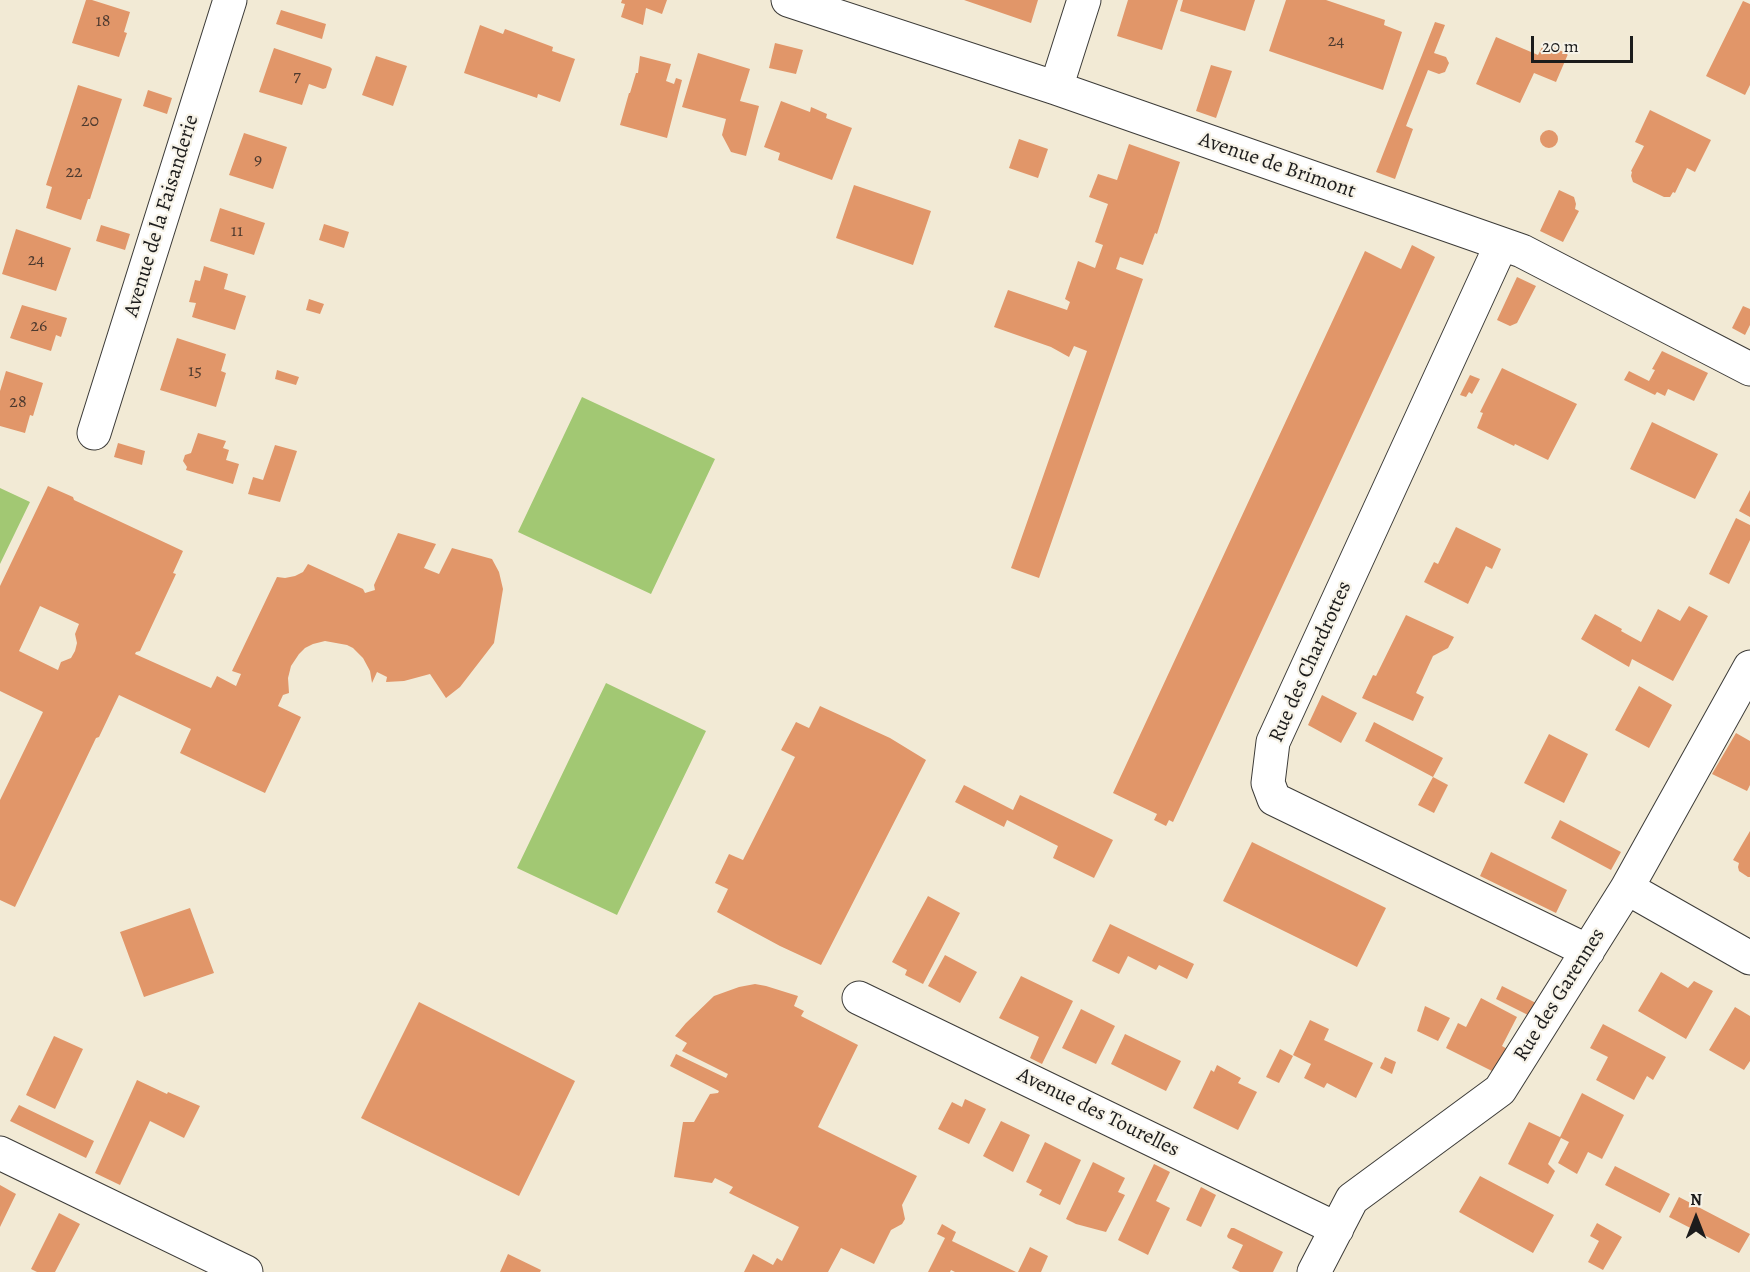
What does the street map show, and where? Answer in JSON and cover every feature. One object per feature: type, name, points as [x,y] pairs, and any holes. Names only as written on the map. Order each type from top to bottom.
[{"type":"street","name":"Avenue de la Faisanderie","points":[[94,433],[230,0]]},
{"type":"street","name":"Avenue de Brimont","points":[[788,0],[1056,88],[1522,251],[1750,369]]},
{"type":"street","points":[[1056,88],[1084,0]]},
{"type":"street","name":"Rue des Chardrottes","points":[[1501,245],[1273,742],[1269,783],[1274,799],[1588,951]]},
{"type":"street","name":"Rue des Garennes","points":[[1314,1272],[1352,1199],[1500,1090],[1627,888],[1750,667]]},
{"type":"street","points":[[1627,888],[1750,958]]},
{"type":"street","name":"Avenue des Tourelles","points":[[859,998],[1337,1229]]},
{"type":"street","points":[[0,1153],[246,1272]]},
{"type":"green space","points":[[582,397],[715,459],[651,594],[518,532]]},
{"type":"green space","points":[[0,488],[30,502],[0,564]]},
{"type":"green space","points":[[606,683],[706,731],[617,915],[517,868]]},
{"type":"building","points":[[86,0],[130,12],[124,32],[127,33],[119,57],[72,43]]},
{"type":"building","points":[[622,0],[667,0],[662,14],[646,8],[643,25],[621,17],[625,4],[621,3]]},
{"type":"building","points":[[964,0],[1038,0],[1031,23]]},
{"type":"building","points":[[1128,0],[1178,0],[1162,50],[1117,36]]},
{"type":"building","points":[[1183,0],[1255,0],[1245,31],[1180,11]]},
{"type":"building","points":[[1286,0],[1326,0],[1385,20],[1384,25],[1402,32],[1383,90],[1269,51]]},
{"type":"building","points":[[1743,1],[1750,4],[1750,85],[1745,95],[1706,76]]},
{"type":"building","points":[[281,10],[326,24],[322,39],[276,24]]},
{"type":"building","points":[[1435,22],[1445,25],[1434,53],[1446,57],[1449,63],[1445,72],[1439,74],[1428,70],[1406,126],[1413,129],[1395,179],[1376,172]]},
{"type":"building","points":[[480,25],[503,34],[505,29],[553,47],[552,51],[575,59],[560,102],[538,94],[537,98],[464,73]]},
{"type":"building","points":[[1496,37],[1538,55],[1544,43],[1568,54],[1556,82],[1534,73],[1520,103],[1476,84]]},
{"type":"building","points":[[775,43],[803,50],[796,74],[769,68]]},
{"type":"building","points":[[274,48],[330,67],[332,69],[326,88],[309,84],[302,105],[259,92]]},
{"type":"building","points":[[698,53],[750,69],[740,101],[759,106],[746,156],[731,152],[722,135],[726,119],[682,107]]},
{"type":"building","points":[[376,56],[407,66],[393,106],[362,95]]},
{"type":"building","points":[[640,56],[671,64],[666,81],[674,84],[676,78],[682,80],[667,138],[620,125],[629,93],[636,73],[638,73]]},
{"type":"building","points":[[1211,65],[1232,71],[1216,118],[1196,111]]},
{"type":"building","points":[[78,85],[122,99],[81,220],[46,208],[52,187],[46,185]]},
{"type":"building","points":[[148,90],[172,98],[167,114],[143,106]]},
{"type":"building","points":[[781,101],[810,112],[811,107],[827,114],[826,118],[852,128],[832,180],[778,160],[780,153],[764,147]]},
{"type":"building","points":[[1650,110],[1711,140],[1695,172],[1687,168],[1675,193],[1673,192],[1670,197],[1664,197],[1633,182],[1631,176],[1631,171],[1644,146],[1635,142]]},
{"type":"building","points":[[1549,130],[1555,133],[1558,139],[1555,145],[1549,148],[1543,145],[1540,139],[1543,133]]},
{"type":"building","points":[[244,133],[287,147],[273,189],[229,175]]},
{"type":"building","points":[[1019,139],[1048,149],[1038,178],[1009,168]]},
{"type":"building","points":[[1129,144],[1180,162],[1157,234],[1155,233],[1143,265],[1120,257],[1116,269],[1143,279],[1039,578],[1011,568],[1087,351],[1074,346],[1069,357],[1051,347],[994,327],[1008,290],[1067,310],[1070,302],[1065,299],[1078,261],[1095,268],[1103,245],[1095,242],[1108,204],[1089,197],[1098,174],[1117,180]]},
{"type":"building","points":[[854,185],[931,211],[913,265],[836,238]]},
{"type":"building","points":[[1559,190],[1574,197],[1575,209],[1579,211],[1563,242],[1540,231]]},
{"type":"building","points":[[220,208],[265,223],[254,255],[210,241]]},
{"type":"building","points":[[324,224],[349,232],[344,248],[319,240]]},
{"type":"building","points":[[101,225],[130,234],[125,250],[96,241]]},
{"type":"building","points":[[16,229],[71,248],[56,291],[2,274]]},
{"type":"building","points":[[1412,245],[1435,257],[1173,822],[1169,820],[1166,826],[1154,820],[1157,814],[1113,793],[1365,251],[1401,269]]},
{"type":"building","points":[[204,266],[228,274],[224,289],[246,296],[235,330],[192,317],[196,303],[189,302],[195,280],[200,281]]},
{"type":"building","points":[[1517,277],[1536,286],[1517,323],[1510,326],[1497,320]]},
{"type":"building","points":[[309,299],[324,304],[320,314],[306,310]]},
{"type":"building","points":[[22,305],[67,318],[61,337],[56,335],[51,351],[10,338]]},
{"type":"building","points":[[1743,306],[1750,309],[1750,325],[1745,335],[1732,328]]},
{"type":"building","points":[[177,338],[226,354],[221,371],[226,373],[216,407],[160,390]]},
{"type":"building","points":[[1662,351],[1708,373],[1694,401],[1668,389],[1665,396],[1657,392],[1655,395],[1624,380],[1629,371],[1649,381],[1655,370],[1652,369]]},
{"type":"building","points":[[1502,368],[1577,404],[1548,460],[1477,428],[1483,413],[1480,412]]},
{"type":"building","points":[[277,370],[299,377],[296,385],[275,379]]},
{"type":"building","points":[[6,371],[43,383],[25,433],[0,426],[0,391]]},
{"type":"building","points":[[1470,375],[1480,379],[1472,394],[1469,392],[1466,397],[1460,395]]},
{"type":"building","points":[[1652,422],[1718,454],[1695,499],[1630,469]]},
{"type":"building","points":[[198,433],[226,441],[223,448],[229,450],[226,460],[239,464],[233,484],[186,470],[187,467],[183,461],[185,455],[191,453]]},
{"type":"building","points":[[118,443],[145,451],[142,465],[114,457]]},
{"type":"building","points":[[275,445],[297,451],[280,502],[248,494],[253,477],[263,480]]},
{"type":"building","points":[[48,486],[73,497],[74,500],[183,551],[173,573],[176,574],[140,651],[135,654],[211,688],[217,676],[236,686],[241,674],[232,671],[277,577],[295,576],[303,572],[308,564],[363,589],[365,593],[375,590],[374,585],[398,533],[436,544],[424,568],[439,574],[452,548],[492,559],[499,572],[503,589],[494,643],[460,687],[446,698],[430,674],[404,681],[386,682],[387,677],[377,672],[372,683],[370,671],[363,658],[353,648],[325,641],[305,648],[291,666],[288,678],[289,693],[283,695],[278,706],[301,717],[265,793],[180,753],[191,729],[119,695],[15,907],[0,900],[0,800],[43,712],[0,691],[0,586]],"holes":[[[40,606],[79,624],[75,634],[77,643],[75,651],[71,658],[61,662],[58,670],[19,651]]]},
{"type":"building","points":[[1750,490],[1750,517],[1739,511]]},
{"type":"building","points":[[1736,518],[1750,525],[1750,540],[1729,584],[1709,574]]},
{"type":"building","points":[[1456,527],[1501,549],[1492,569],[1486,566],[1468,604],[1424,582],[1434,562],[1438,564]]},
{"type":"building","points":[[1689,606],[1708,616],[1673,681],[1632,659],[1629,667],[1581,639],[1595,614],[1641,642],[1658,609],[1680,621]]},
{"type":"building","points":[[1406,615],[1454,637],[1448,648],[1433,656],[1416,693],[1424,697],[1413,721],[1362,698],[1373,675],[1376,676]]},
{"type":"building","points":[[1639,686],[1672,705],[1649,748],[1615,730]]},
{"type":"building","points":[[1322,695],[1357,713],[1341,743],[1308,725]]},
{"type":"building","points":[[820,706],[890,738],[926,760],[821,965],[717,912],[728,889],[715,883],[729,854],[743,860],[795,757],[781,750],[796,722],[809,728]]},
{"type":"building","points":[[1374,722],[1443,758],[1433,777],[1365,741]]},
{"type":"building","points":[[1736,733],[1750,741],[1750,785],[1747,791],[1712,774]]},
{"type":"building","points":[[1549,734],[1588,754],[1564,803],[1524,783]]},
{"type":"building","points":[[1433,777],[1448,785],[1434,813],[1418,805]]},
{"type":"building","points":[[964,785],[1013,810],[1020,795],[1113,840],[1094,878],[1053,858],[1058,846],[1007,820],[1004,827],[955,802]]},
{"type":"building","points":[[1560,820],[1621,852],[1611,870],[1551,838]]},
{"type":"building","points":[[1750,831],[1750,877],[1748,877],[1739,871],[1739,863],[1733,860]]},
{"type":"building","points":[[1252,842],[1386,908],[1357,967],[1223,901]]},
{"type":"building","points":[[1491,852],[1567,890],[1556,913],[1480,876]]},
{"type":"building","points":[[928,896],[960,913],[923,984],[905,975],[907,970],[892,962]]},
{"type":"building","points":[[190,908],[214,973],[144,997],[120,932]]},
{"type":"building","points":[[1110,924],[1194,964],[1187,979],[1159,965],[1156,970],[1128,956],[1119,974],[1092,961]]},
{"type":"building","points":[[945,955],[977,972],[960,1003],[928,986]]},
{"type":"building","points":[[1661,972],[1688,988],[1694,981],[1713,991],[1686,1039],[1638,1011]]},
{"type":"building","points":[[1021,976],[1073,1001],[1042,1064],[1030,1058],[1039,1037],[999,1018]]},
{"type":"building","points":[[755,984],[798,996],[794,1006],[804,1011],[801,1016],[858,1045],[818,1127],[917,1176],[902,1205],[905,1219],[902,1224],[891,1230],[874,1264],[841,1248],[828,1272],[744,1272],[753,1254],[773,1265],[777,1258],[782,1261],[799,1227],[729,1193],[733,1187],[715,1178],[712,1183],[674,1177],[683,1122],[694,1122],[710,1094],[719,1091],[670,1066],[676,1054],[726,1078],[728,1074],[682,1051],[687,1043],[675,1036],[714,996]]},
{"type":"building","points":[[1502,986],[1536,1003],[1528,1015],[1496,999]]},
{"type":"building","points":[[1481,998],[1517,1017],[1502,1046],[1509,1050],[1496,1073],[1446,1048],[1458,1023],[1466,1027]]},
{"type":"building","points":[[419,1002],[575,1081],[519,1196],[361,1118]]},
{"type":"building","points":[[1425,1006],[1450,1018],[1438,1041],[1417,1031]]},
{"type":"building","points":[[1735,1007],[1750,1016],[1750,1061],[1744,1070],[1709,1050]]},
{"type":"building","points":[[1081,1009],[1115,1026],[1096,1064],[1062,1048]]},
{"type":"building","points":[[1310,1020],[1329,1029],[1324,1040],[1373,1063],[1356,1098],[1327,1083],[1324,1088],[1304,1078],[1311,1064],[1293,1055]]},
{"type":"building","points":[[1603,1024],[1666,1057],[1653,1080],[1647,1076],[1634,1100],[1596,1080],[1608,1057],[1590,1048]]},
{"type":"building","points":[[1125,1034],[1181,1061],[1166,1091],[1111,1064]]},
{"type":"building","points":[[54,1036],[83,1049],[55,1109],[26,1095]]},
{"type":"building","points":[[1280,1049],[1293,1056],[1279,1083],[1266,1077]]},
{"type":"building","points":[[1385,1057],[1396,1062],[1392,1074],[1380,1068]]},
{"type":"building","points":[[1217,1065],[1241,1078],[1238,1083],[1257,1092],[1238,1130],[1193,1108],[1211,1070],[1214,1072]]},
{"type":"building","points":[[137,1080],[200,1106],[184,1138],[150,1121],[120,1185],[95,1173]]},
{"type":"building","points":[[1582,1093],[1624,1115],[1602,1159],[1588,1152],[1577,1174],[1558,1163],[1569,1142],[1561,1138],[1548,1164],[1555,1171],[1548,1184],[1508,1164],[1529,1122],[1560,1137]]},
{"type":"building","points":[[965,1099],[986,1109],[969,1144],[938,1129],[952,1102],[962,1107]]},
{"type":"building","points":[[19,1105],[94,1141],[86,1158],[10,1121]]},
{"type":"building","points":[[1001,1121],[1030,1135],[1013,1172],[983,1156]]},
{"type":"building","points":[[1045,1142],[1081,1160],[1060,1205],[1039,1195],[1042,1190],[1026,1182]]},
{"type":"building","points":[[1093,1162],[1125,1178],[1118,1192],[1125,1195],[1106,1232],[1066,1219]]},
{"type":"building","points":[[1154,1164],[1170,1172],[1156,1201],[1170,1208],[1148,1255],[1118,1240]]},
{"type":"building","points":[[1615,1166],[1670,1194],[1660,1213],[1605,1185]]},
{"type":"building","points":[[1480,1176],[1554,1215],[1533,1253],[1459,1212]]},
{"type":"building","points":[[0,1185],[16,1194],[0,1227]]},
{"type":"building","points":[[1201,1187],[1216,1195],[1201,1227],[1186,1220]]},
{"type":"building","points":[[1679,1197],[1750,1234],[1739,1253],[1669,1217]]},
{"type":"building","points":[[59,1213],[80,1224],[55,1272],[37,1272],[31,1269]]},
{"type":"building","points":[[1597,1223],[1622,1237],[1603,1270],[1588,1262],[1599,1241],[1590,1236]]},
{"type":"building","points":[[942,1224],[956,1232],[952,1241],[1016,1272],[955,1272],[951,1270],[950,1272],[928,1272],[945,1238],[937,1234]]},
{"type":"building","points":[[1231,1228],[1283,1252],[1273,1272],[1240,1272],[1232,1268],[1243,1245],[1228,1238]]},
{"type":"building","points":[[1030,1247],[1048,1256],[1041,1272],[1018,1272]]},
{"type":"building","points":[[508,1254],[541,1270],[540,1272],[500,1272]]}]
